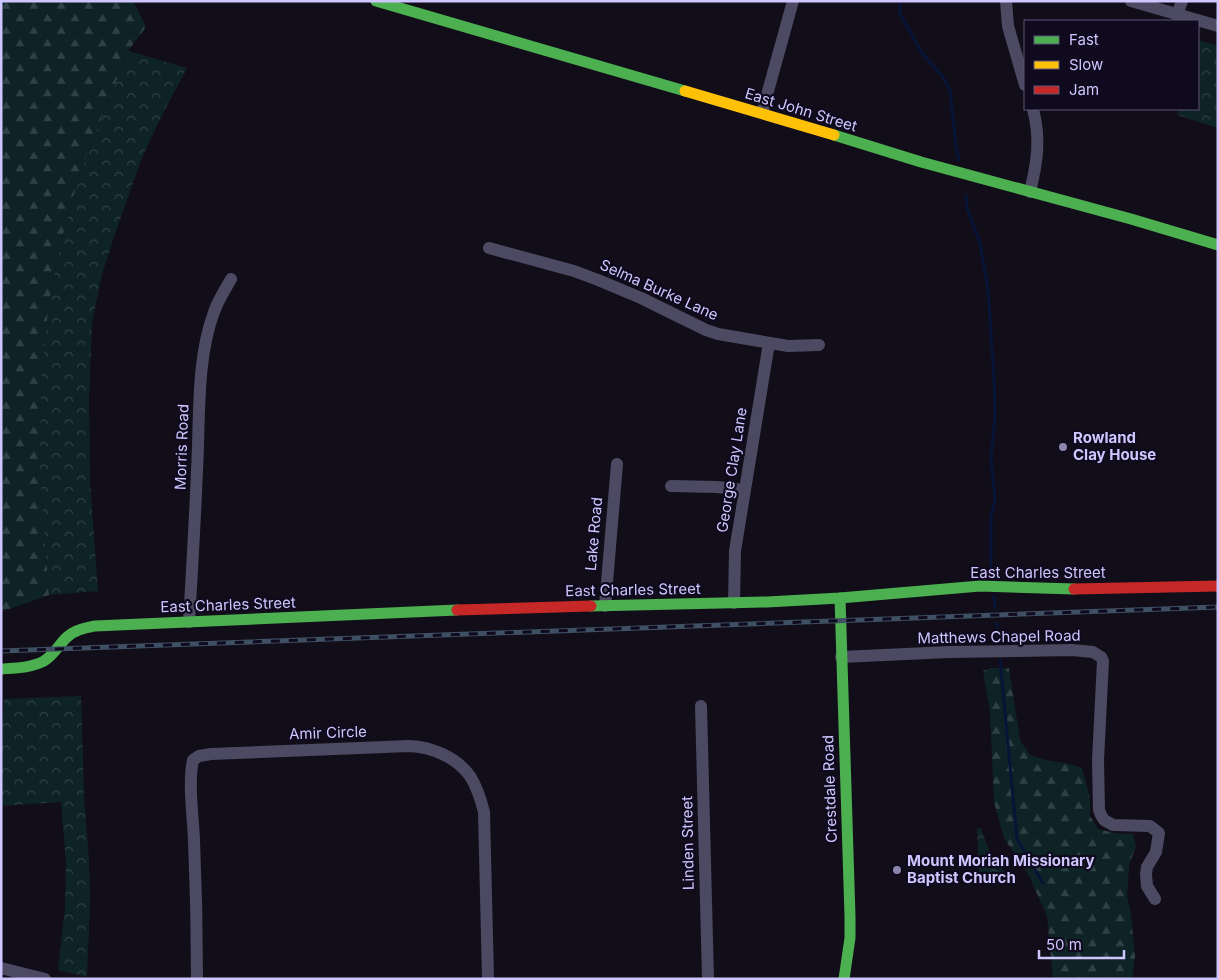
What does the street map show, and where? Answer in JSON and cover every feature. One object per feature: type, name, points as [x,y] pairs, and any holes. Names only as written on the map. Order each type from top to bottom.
[{"type":"street","name":"East John Street","points":[[376,1],[762,113],[921,162],[1131,218],[1218,244]]},
{"type":"street","points":[[762,113],[793,1]]},
{"type":"street","points":[[1006,1],[1008,26],[1024,81]]},
{"type":"street","points":[[1131,1],[1196,20]]},
{"type":"street","points":[[1177,15],[1182,1]]},
{"type":"street","points":[[1199,21],[1218,26]]},
{"type":"street","points":[[1030,192],[1038,159],[1038,137],[1033,110]]},
{"type":"street","name":"Selma Burke Lane","points":[[489,248],[574,271],[598,280],[718,334],[788,346],[819,345]]},
{"type":"street","name":"Morris Road","points":[[189,622],[204,350],[213,314],[231,279]]},
{"type":"street","name":"George Clay Lane","points":[[734,603],[735,551],[770,343]]},
{"type":"street","name":"Lake Road","points":[[605,606],[617,464]]},
{"type":"street","points":[[671,486],[717,487],[744,490]]},
{"type":"street","name":"East Charles Street","points":[[1,669],[33,666],[43,661],[57,649],[67,636],[81,629],[95,626],[515,608],[734,603],[840,598],[980,586],[1072,589],[1218,586]]},
{"type":"street","name":"Crestdale Road","points":[[840,598],[850,916],[849,946],[844,979]]},
{"type":"street","name":"Matthews Chapel Road","points":[[842,657],[949,652],[1072,650],[1093,652],[1101,658],[1103,661],[1098,760],[1099,810],[1104,820],[1113,825],[1150,826],[1159,833],[1156,852],[1147,867],[1146,874],[1147,886],[1155,899]]},
{"type":"street","name":"Linden Street","points":[[702,706],[708,979]]},
{"type":"street","name":"Amir Circle","points":[[197,979],[192,797],[193,760],[199,756],[211,754],[409,746],[432,749],[461,767],[470,777],[481,800],[484,812],[488,979]]},
{"type":"street","points":[[1,968],[45,979]]},
{"type":"green space","points":[[1,1],[133,1],[146,27],[128,51],[81,170],[60,246],[49,303],[42,373],[39,460],[49,595],[1,612]]},
{"type":"green space","points":[[1199,40],[1218,46],[1218,128],[1177,115],[1179,110],[1199,110]]},
{"type":"green space","points":[[128,51],[187,68],[141,160],[102,274],[92,322],[89,400],[90,482],[98,591],[49,595],[39,460],[42,373],[49,303],[60,246],[81,170]]},
{"type":"green space","points":[[991,668],[1009,668],[1020,740],[1030,755],[1082,768],[1090,798],[1090,816],[1098,829],[1115,833],[1133,834],[1136,846],[1129,865],[1127,896],[1135,957],[1132,979],[1053,979],[1047,916],[1029,876],[1004,838],[994,802],[990,711],[983,671]]},
{"type":"green space","points":[[81,696],[90,905],[87,977],[58,970],[65,908],[66,861],[61,802],[1,806],[4,699]]},
{"type":"green space","points":[[977,828],[981,828],[994,860],[1008,876],[994,881],[988,875],[979,873]]},
{"type":"waterway","points":[[900,1],[900,14],[922,53],[942,76],[950,90],[959,160]]},
{"type":"waterway","points":[[966,195],[967,208],[980,243],[988,289],[995,416],[991,458],[995,499],[991,517],[992,577]]},
{"type":"waterway","points":[[994,596],[995,608]]},
{"type":"waterway","points":[[997,623],[998,642]]},
{"type":"waterway","points":[[1000,660],[1017,839],[1043,883]]},
{"type":"railway","points":[[1,651],[1218,607]]},
{"type":"traffic: fast","points":[[376,1],[685,91]]},
{"type":"traffic: fast","points":[[834,135],[921,162],[1131,219],[1218,245]]},
{"type":"traffic: fast","points":[[591,606],[767,602],[980,586],[1074,589]]},
{"type":"traffic: fast","points":[[840,598],[850,916],[850,938],[844,979]]},
{"type":"traffic: fast","points":[[1,669],[34,665],[44,661],[51,656],[69,635],[95,626],[457,610]]},
{"type":"traffic: slow","points":[[685,91],[834,135]]},
{"type":"traffic: jam","points":[[1074,589],[1218,586]]},
{"type":"traffic: jam","points":[[457,610],[591,606]]},
{"type":"place","name":"Rowland Clay House","points":[[1063,447]]},
{"type":"place","name":"Mount Moriah Missionary Baptist Church","points":[[897,870]]}]
